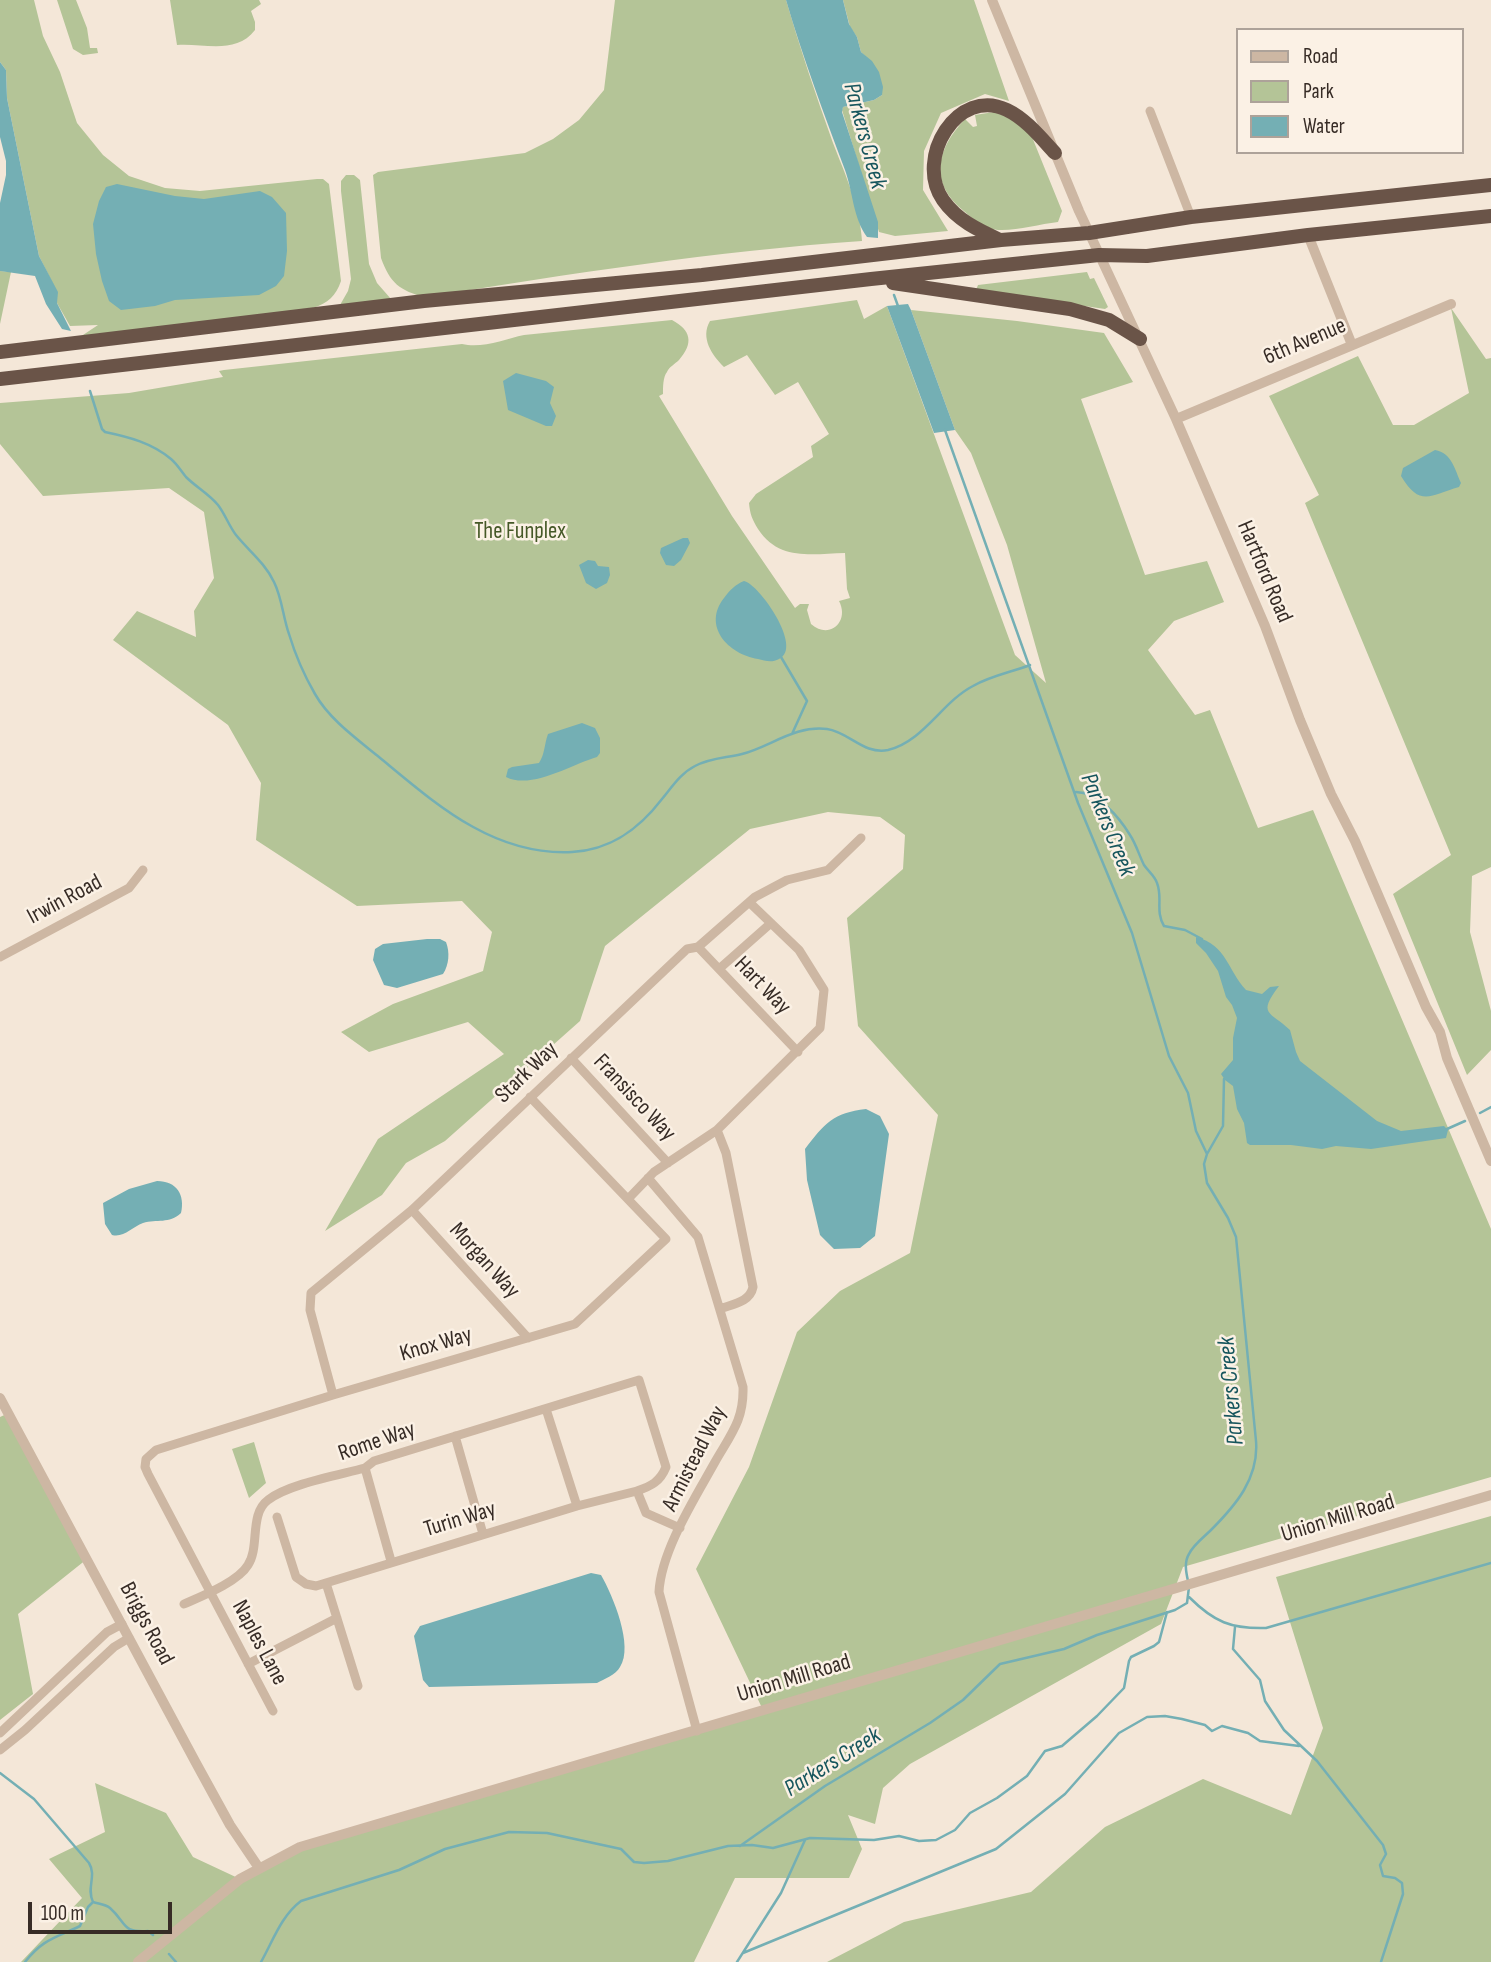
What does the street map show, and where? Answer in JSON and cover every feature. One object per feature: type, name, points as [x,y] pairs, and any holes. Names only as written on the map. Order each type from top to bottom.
[{"type":"highway","points":[[1001,240],[963,221],[942,199],[933,168],[941,137],[964,113],[979,107],[994,106],[1007,110],[1027,124],[1055,153]]},
{"type":"highway","points":[[0,352],[398,304],[702,275],[1001,240],[1089,233],[1191,218],[1491,185]]},
{"type":"highway","points":[[0,379],[871,279],[1099,256],[1147,256],[1308,235],[1491,216]]},
{"type":"highway","points":[[871,279],[1070,309],[1109,320],[1140,339]]},
{"type":"street","name":"Hartford Road","points":[[992,0],[1099,256],[1176,419],[1265,626],[1331,794],[1355,841],[1426,1007],[1440,1032],[1447,1058],[1491,1161]]},
{"type":"street","points":[[1150,111],[1191,218]]},
{"type":"street","points":[[1308,235],[1352,345]]},
{"type":"street","name":"6th Avenue","points":[[1176,419],[1451,304]]},
{"type":"street","name":"Stark Way","points":[[333,1395],[310,1310],[312,1293],[411,1210],[687,948],[698,947],[749,902],[787,880],[828,870],[861,838]]},
{"type":"street","name":"Irwin Road","points":[[0,957],[129,888],[143,870]]},
{"type":"street","points":[[628,1199],[648,1178],[717,1130],[820,1028],[824,990],[799,950],[749,902]]},
{"type":"street","points":[[719,969],[771,923]]},
{"type":"street","name":"Hart Way","points":[[698,947],[798,1052]]},
{"type":"street","name":"Fransisco Way","points":[[571,1058],[668,1163]]},
{"type":"street","name":"Knox Way","points":[[210,1592],[145,1467],[146,1459],[156,1450],[575,1324],[666,1239],[530,1097]]},
{"type":"street","points":[[717,1130],[726,1153],[753,1287],[752,1294],[747,1299],[720,1308]]},
{"type":"street","name":"Armistead Way","points":[[648,1178],[698,1237],[743,1387],[743,1405],[738,1425],[680,1528],[663,1566],[659,1592],[697,1731]]},
{"type":"street","name":"Morgan Way","points":[[411,1210],[528,1338]]},
{"type":"street","name":"Rome Way","points":[[184,1604],[229,1581],[248,1566],[257,1518],[266,1501],[288,1489],[365,1468],[374,1461],[639,1380],[666,1467],[653,1485],[637,1491]]},
{"type":"street","name":"Briggs Road","points":[[0,1398],[230,1825],[259,1868]]},
{"type":"street","points":[[546,1409],[577,1506]]},
{"type":"street","points":[[454,1436],[483,1534]]},
{"type":"street","points":[[365,1468],[391,1561]]},
{"type":"street","points":[[637,1491],[646,1513],[680,1528]]},
{"type":"street","name":"Turin Way","points":[[326,1583],[391,1561],[637,1491]]},
{"type":"street","name":"Union Mill Road","points":[[138,1962],[240,1879],[300,1847],[1491,1495]]},
{"type":"street","points":[[277,1517],[296,1577],[306,1584],[316,1586],[326,1583],[358,1686]]},
{"type":"street","name":"Naples Lane","points":[[210,1592],[273,1712]]},
{"type":"street","points":[[248,1664],[337,1618]]},
{"type":"street","points":[[0,1733],[107,1632],[122,1624]]},
{"type":"street","points":[[0,1750],[114,1647],[129,1638]]},
{"type":"green space","points":[[0,0],[34,0],[43,36],[60,72],[77,123],[103,155],[129,176],[165,188],[200,191],[317,179],[323,179],[329,184],[341,281],[334,295],[313,308],[80,337],[98,325],[70,326],[57,303],[57,292],[39,256],[7,98],[6,70],[0,62]]},
{"type":"green space","points":[[57,0],[76,0],[87,28],[90,48],[97,48],[98,53],[83,55],[73,49]]},
{"type":"green space","points":[[170,0],[259,0],[261,4],[251,11],[255,30],[239,43],[219,46],[177,45]]},
{"type":"green space","points":[[615,0],[786,0],[814,90],[851,191],[862,241],[697,257],[425,297],[402,289],[392,280],[381,258],[373,175],[378,172],[525,153],[553,139],[579,120],[604,90]]},
{"type":"green space","points":[[843,0],[974,0],[1009,101],[985,94],[941,113],[924,151],[923,190],[948,231],[895,236],[879,232],[842,110],[843,107],[874,100],[882,95],[868,59],[861,52],[857,37],[850,27]]},
{"type":"green space","points":[[994,112],[1015,122],[1032,137],[1062,211],[1058,222],[1013,229],[989,228],[968,215],[945,190],[940,166],[942,154],[955,131],[965,119],[973,127],[977,126],[975,115]]},
{"type":"green space","points":[[346,175],[354,175],[360,180],[369,264],[377,283],[391,299],[340,305],[351,279],[341,191],[341,181]]},
{"type":"green space","points":[[0,271],[11,272],[0,324]]},
{"type":"green space","points":[[1087,272],[1090,279],[1094,278],[1108,307],[1105,309],[976,290],[978,285]]},
{"type":"green space","name":"The Funplex","points":[[857,300],[864,319],[887,306],[1015,655],[1046,683],[1007,545],[971,453],[955,430],[911,310],[1104,333],[1133,382],[1081,399],[1145,575],[1207,561],[1224,602],[1174,621],[1148,650],[1195,715],[1210,710],[1258,828],[1313,810],[1491,1229],[1491,1477],[1183,1567],[1161,1624],[910,1764],[883,1788],[875,1824],[848,1815],[862,1849],[849,1878],[735,1878],[694,1962],[21,1962],[82,1898],[49,1859],[105,1832],[95,1783],[166,1813],[193,1857],[240,1879],[277,1857],[763,1710],[696,1569],[749,1467],[797,1332],[840,1291],[910,1253],[938,1115],[858,1026],[847,918],[903,869],[905,835],[880,817],[828,812],[750,829],[605,946],[580,1021],[445,1141],[406,1163],[382,1195],[325,1231],[378,1139],[504,1054],[468,1022],[369,1052],[341,1032],[393,1004],[483,971],[492,932],[462,901],[357,906],[256,840],[261,783],[228,725],[113,640],[137,611],[196,637],[194,611],[214,578],[204,512],[169,488],[43,496],[0,444],[0,403],[129,393],[223,377],[219,371],[224,370],[462,344],[485,344],[524,335],[672,320],[687,333],[688,343],[684,354],[666,374],[663,394],[659,396],[732,516],[795,608],[800,604],[809,604],[807,610],[811,624],[825,630],[840,622],[842,609],[839,601],[850,598],[845,553],[797,553],[776,546],[758,529],[749,503],[756,494],[813,457],[811,446],[829,434],[798,382],[775,395],[747,355],[724,367],[712,352],[706,334],[710,321]]},
{"type":"green space","points":[[1451,308],[1486,359],[1491,358],[1491,867],[1472,876],[1470,932],[1491,1011],[1491,1050],[1467,1075],[1393,894],[1451,855],[1305,503],[1319,495],[1269,396],[1358,356],[1393,425],[1414,425],[1469,393]]},
{"type":"green space","points":[[11,1412],[87,1559],[18,1614],[33,1694],[0,1720],[0,1417]]},
{"type":"green space","points":[[254,1442],[266,1483],[249,1498],[232,1449]]},
{"type":"green space","points":[[1491,1516],[1491,1962],[827,1962],[904,1922],[1031,1892],[1105,1827],[1203,1779],[1291,1815],[1323,1728],[1276,1577]]},
{"type":"water","points":[[786,0],[843,0],[849,24],[857,37],[861,52],[872,61],[879,72],[882,95],[874,100],[843,107],[842,112],[878,222],[878,238],[867,237],[862,230],[845,170]]},
{"type":"water","points":[[0,62],[6,70],[7,98],[39,256],[58,292],[57,303],[71,331],[62,329],[46,304],[35,276],[0,271],[0,203],[6,161],[0,137]]},
{"type":"water","points":[[117,184],[204,199],[260,191],[272,197],[286,213],[287,251],[284,276],[276,286],[259,295],[175,300],[155,306],[121,310],[109,301],[102,281],[93,224],[106,187]]},
{"type":"water","points":[[908,304],[955,430],[934,433],[887,306]]},
{"type":"water","points":[[516,373],[546,381],[554,387],[550,403],[556,416],[552,426],[508,410],[503,381]]},
{"type":"water","points":[[1435,450],[1449,458],[1461,483],[1459,487],[1420,496],[1401,476],[1403,468]]},
{"type":"water","points":[[688,538],[690,543],[681,560],[674,566],[666,565],[660,553],[661,548]]},
{"type":"water","points":[[588,560],[595,561],[598,566],[609,567],[607,583],[596,589],[586,583],[579,565]]},
{"type":"water","points":[[744,581],[768,604],[783,630],[785,653],[779,659],[763,660],[737,651],[728,645],[717,628],[718,608],[730,590]]},
{"type":"water","points":[[582,723],[595,728],[600,738],[600,753],[597,757],[540,778],[516,780],[506,777],[508,769],[512,767],[539,763],[548,734]]},
{"type":"water","points":[[1196,937],[1221,952],[1246,990],[1262,994],[1270,987],[1279,986],[1269,1002],[1269,1012],[1290,1030],[1300,1061],[1377,1121],[1401,1131],[1444,1126],[1448,1130],[1446,1138],[1371,1149],[1336,1146],[1322,1149],[1247,1143],[1233,1086],[1221,1074],[1233,1060],[1237,1018],[1226,997],[1218,971],[1196,943]]},
{"type":"water","points":[[427,939],[446,942],[448,958],[443,974],[397,988],[384,985],[373,960],[375,949],[383,944]]},
{"type":"water","points":[[866,1109],[880,1116],[889,1134],[875,1236],[860,1248],[834,1249],[820,1235],[807,1180],[805,1149],[818,1132],[837,1117]]},
{"type":"water","points":[[157,1181],[170,1183],[178,1190],[182,1200],[181,1213],[172,1219],[143,1223],[124,1234],[112,1235],[105,1224],[103,1203],[129,1189]]},
{"type":"water","points":[[591,1573],[601,1575],[606,1584],[623,1634],[624,1658],[613,1675],[597,1683],[429,1687],[423,1680],[414,1636],[420,1626]]},
{"type":"waterway","name":"Parkers Creek","points":[[894,295],[898,306]]},
{"type":"waterway","points":[[90,391],[102,429],[164,453],[186,477],[211,497],[236,535],[266,569],[277,588],[291,642],[304,672],[321,703],[336,720],[444,809],[491,836],[517,845],[543,851],[572,852],[612,842],[644,820],[681,776],[695,766],[752,751],[804,730],[827,729],[871,749],[888,750],[901,745],[923,730],[952,701],[973,686],[1030,665]]},
{"type":"waterway","name":"Parkers Creek","points":[[945,430],[1078,803],[1132,933],[1169,1056],[1188,1093],[1196,1131],[1207,1154],[1204,1164],[1207,1183],[1236,1237],[1256,1454],[1250,1479],[1237,1501],[1187,1557],[1188,1581]]},
{"type":"waterway","points":[[781,657],[807,701],[792,734]]},
{"type":"waterway","points":[[1076,792],[1100,801],[1114,813],[1125,828],[1144,865],[1156,880],[1164,926],[1185,930],[1202,939]]},
{"type":"waterway","points":[[1207,1154],[1223,1126],[1224,1079]]},
{"type":"waterway","points":[[1480,1113],[1491,1107]]},
{"type":"waterway","points":[[1447,1129],[1465,1121]]},
{"type":"waterway","points":[[1189,1597],[1207,1613],[1224,1622],[1243,1627],[1266,1628],[1491,1563]]},
{"type":"waterway","name":"Parkers Creek","points":[[740,1846],[825,1786],[963,1700],[1000,1664],[1064,1649],[1097,1635],[1175,1610],[1187,1603],[1189,1587]]},
{"type":"waterway","name":"Parkers Creek","points":[[261,1962],[283,1921],[301,1901],[399,1870],[445,1849],[509,1832],[547,1833],[621,1849],[634,1862],[644,1863],[668,1861],[728,1846],[773,1848],[810,1838],[874,1840],[899,1836],[919,1841],[936,1840],[955,1830],[970,1813],[997,1798],[1027,1776],[1045,1751],[1062,1746],[1097,1716],[1124,1688],[1131,1657],[1159,1642],[1167,1612]]},
{"type":"waterway","points":[[1235,1627],[1233,1649],[1260,1680],[1265,1701],[1284,1730],[1317,1761],[1383,1845],[1386,1854],[1380,1865],[1383,1876],[1395,1878],[1402,1883],[1403,1894],[1381,1962]]},
{"type":"waterway","points":[[743,1953],[996,1849],[1065,1794],[1119,1733],[1147,1717],[1182,1719],[1205,1725],[1212,1731],[1222,1726],[1248,1733],[1260,1741],[1299,1746]]},
{"type":"waterway","points":[[0,1773],[34,1799],[89,1863],[93,1902]]},
{"type":"waterway","points":[[737,1962],[781,1893],[805,1840]]},
{"type":"waterway","points":[[93,1902],[110,1908],[129,1929],[148,1931],[153,1935]]},
{"type":"waterway","points":[[25,1962],[44,1944],[80,1926],[93,1902]]},
{"type":"waterway","points":[[169,1954],[176,1962]]}]
